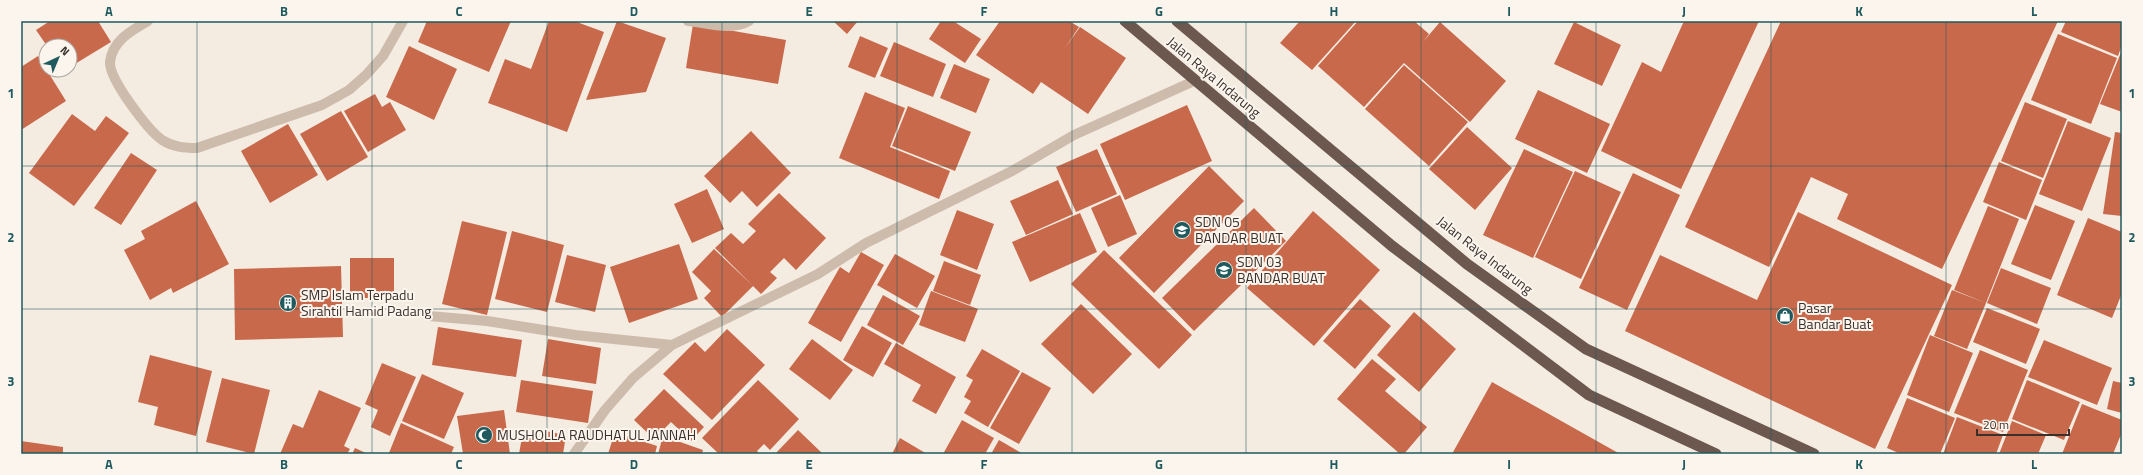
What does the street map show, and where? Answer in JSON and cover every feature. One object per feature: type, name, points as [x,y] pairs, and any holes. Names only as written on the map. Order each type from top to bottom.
[{"type":"highway","name":"Jalan Raya Indarung","points":[[1125,21],[1194,81],[1392,246],[1589,395],[1716,454]]},
{"type":"highway","name":"Jalan Raya Indarung","points":[[1177,21],[1467,264],[1586,349],[1814,454]]},
{"type":"street","points":[[148,21],[127,32],[114,48],[110,63],[114,76],[145,125],[163,140],[179,148],[197,148],[322,105],[349,90],[366,75],[382,56],[403,21]]},
{"type":"street","points":[[688,21],[731,26],[742,25],[749,21]]},
{"type":"street","points":[[574,454],[605,410],[632,378],[672,345],[818,274],[866,243],[1012,171],[1074,135],[1194,81]]},
{"type":"street","points":[[428,316],[487,321],[575,335],[672,345]]},
{"type":"building","points":[[50,21],[98,21],[111,42],[78,62],[78,38],[42,38],[36,30]]},
{"type":"building","points":[[427,21],[511,21],[489,72],[418,42]]},
{"type":"building","points":[[549,21],[574,21],[604,32],[567,132],[488,103],[505,59],[531,69]]},
{"type":"building","points":[[617,21],[666,38],[646,92],[586,100]]},
{"type":"building","points":[[833,21],[858,21],[847,34]]},
{"type":"building","points":[[941,21],[953,21],[981,39],[965,63],[929,39]]},
{"type":"building","points":[[1000,21],[1069,21],[1079,27],[1065,48],[1080,27],[1126,58],[1088,114],[1041,82],[1033,94],[976,55]]},
{"type":"building","points":[[1300,21],[1356,21],[1312,70],[1280,43]]},
{"type":"building","points":[[1358,21],[1414,21],[1429,34],[1423,42],[1440,22],[1506,81],[1470,122],[1404,63],[1364,107],[1318,66]]},
{"type":"building","points":[[1684,21],[1759,21],[1681,189],[1601,151],[1642,62],[1661,72]]},
{"type":"building","points":[[1781,21],[2058,21],[1942,269],[1837,219],[1848,194],[1811,177],[1769,267],[1685,227]]},
{"type":"building","points":[[2066,21],[2122,21],[2122,45],[2118,56],[2061,32]]},
{"type":"building","points":[[1574,22],[1621,45],[1602,86],[1554,64]]},
{"type":"building","points":[[693,24],[786,40],[778,84],[686,68]]},
{"type":"building","points":[[2058,34],[2117,58],[2091,124],[2031,100]]},
{"type":"building","points":[[860,36],[888,48],[875,78],[848,67]]},
{"type":"building","points":[[894,42],[946,64],[933,97],[880,76]]},
{"type":"building","points":[[409,46],[457,69],[434,120],[386,97]]},
{"type":"building","points":[[2122,50],[2122,112],[2100,104]]},
{"type":"building","points":[[38,56],[38,78],[52,78],[66,101],[21,130],[21,67]]},
{"type":"building","points":[[954,64],[990,79],[976,113],[940,98]]},
{"type":"building","points":[[1404,65],[1468,122],[1429,166],[1365,109]]},
{"type":"building","points":[[1538,90],[1610,124],[1587,173],[1515,139]]},
{"type":"building","points":[[865,92],[905,108],[890,147],[950,171],[939,199],[839,158]]},
{"type":"building","points":[[375,94],[382,107],[390,102],[406,130],[368,152],[344,111]]},
{"type":"building","points":[[2025,102],[2067,119],[2043,178],[2001,161]]},
{"type":"building","points":[[1187,105],[1212,161],[1125,200],[1100,144]]},
{"type":"building","points":[[908,106],[971,132],[955,171],[892,146]]},
{"type":"building","points":[[341,111],[368,157],[327,181],[300,134]]},
{"type":"building","points":[[72,114],[95,131],[106,116],[129,133],[74,206],[29,173]]},
{"type":"building","points":[[2068,121],[2111,138],[2082,211],[2039,194]]},
{"type":"building","points":[[288,124],[318,175],[270,203],[241,151]]},
{"type":"building","points":[[1467,127],[1512,168],[1475,210],[1429,169]]},
{"type":"building","points":[[751,131],[791,173],[757,207],[742,191],[730,203],[704,176]]},
{"type":"building","points":[[2115,132],[2122,133],[2122,216],[2103,214]]},
{"type":"building","points":[[1097,149],[1117,194],[1076,212],[1056,167]]},
{"type":"building","points":[[1524,149],[1573,172],[1533,258],[1483,235]]},
{"type":"building","points":[[131,153],[157,170],[121,225],[94,208]]},
{"type":"building","points":[[1999,162],[2042,180],[2026,220],[1983,202]]},
{"type":"building","name":"SDN 05 BANDAR BUAT","points":[[1209,166],[1244,201],[1154,293],[1119,258]]},
{"type":"building","points":[[1575,171],[1621,192],[1581,279],[1535,257]]},
{"type":"building","points":[[1633,173],[1680,195],[1627,310],[1579,288]]},
{"type":"building","points":[[1058,180],[1073,214],[1026,235],[1010,201]]},
{"type":"building","points":[[707,189],[724,229],[692,243],[674,204]]},
{"type":"building","points":[[779,193],[826,238],[796,270],[784,258],[770,272],[777,278],[761,294],[715,248],[731,233],[743,244],[756,231],[748,224]]},
{"type":"building","points":[[1120,195],[1137,234],[1108,247],[1091,208]]},
{"type":"building","points":[[196,201],[229,264],[173,293],[171,288],[150,300],[124,250],[145,239],[141,231]]},
{"type":"building","points":[[2035,205],[2075,221],[2051,280],[2011,264]]},
{"type":"building","points":[[1988,206],[2019,219],[1986,303],[1954,290]]},
{"type":"building","name":"SDN 03 BANDAR BUAT","points":[[1254,208],[1286,241],[1194,331],[1162,298]]},
{"type":"building","points":[[957,210],[994,224],[977,270],[940,255]]},
{"type":"building","points":[[1313,211],[1380,270],[1314,346],[1247,288]]},
{"type":"building","name":"Pasar Bandar Buat","points":[[1798,212],[1952,285],[1875,449],[1625,331],[1660,255],[1757,300]]},
{"type":"building","points":[[1080,213],[1097,252],[1030,282],[1012,242]]},
{"type":"building","points":[[2088,218],[2122,232],[2122,293],[2112,318],[2057,295]]},
{"type":"building","points":[[462,221],[507,232],[487,315],[442,304]]},
{"type":"building","points":[[512,231],[564,245],[547,312],[495,299]]},
{"type":"building","points":[[679,244],[698,299],[629,323],[610,267]]},
{"type":"building","points":[[714,249],[753,286],[722,317],[704,298],[711,291],[692,272]]},
{"type":"building","points":[[1104,250],[1192,335],[1159,369],[1071,284]]},
{"type":"building","points":[[861,252],[884,265],[841,342],[808,323],[840,267],[849,273]]},
{"type":"building","points":[[895,254],[935,276],[917,308],[877,285]]},
{"type":"building","points":[[567,255],[606,265],[595,312],[555,302]]},
{"type":"building","points":[[350,258],[394,258],[394,298],[350,298]]},
{"type":"building","points":[[944,261],[981,275],[970,305],[933,291]]},
{"type":"building","name":"SMP Islam Terpadu Sirahtil Hamid Padang","points":[[341,266],[343,337],[235,340],[234,269]]},
{"type":"building","points":[[2001,268],[2051,288],[2037,324],[1987,303]]},
{"type":"building","points":[[1952,290],[1986,303],[1967,349],[1934,336]]},
{"type":"building","points":[[931,291],[978,309],[965,342],[919,325]]},
{"type":"building","points":[[883,295],[920,316],[903,345],[867,325]]},
{"type":"building","points":[[1360,299],[1391,326],[1355,369],[1323,341]]},
{"type":"building","points":[[1081,304],[1132,354],[1093,394],[1041,344]]},
{"type":"building","points":[[1987,308],[2040,329],[2026,364],[1973,342]]},
{"type":"building","points":[[1414,312],[1456,349],[1419,392],[1377,355]]},
{"type":"building","points":[[862,326],[892,343],[873,377],[843,360]]},
{"type":"building","points":[[438,327],[522,340],[516,377],[432,365]]},
{"type":"building","points":[[727,329],[765,365],[712,420],[663,374],[695,342],[705,352]]},
{"type":"building","points":[[1930,335],[1973,353],[1949,412],[1907,395]]},
{"type":"building","points":[[548,339],[601,348],[596,384],[542,376]]},
{"type":"building","points":[[812,339],[853,370],[830,400],[789,369]]},
{"type":"building","points":[[2044,340],[2112,368],[2097,405],[2028,377]]},
{"type":"building","points":[[896,343],[956,377],[936,414],[912,401],[921,385],[884,364]]},
{"type":"building","points":[[982,349],[1020,371],[988,427],[964,413],[971,401],[964,397],[973,380],[966,376]]},
{"type":"building","points":[[1980,350],[2028,370],[2003,432],[1954,413]]},
{"type":"building","points":[[150,355],[212,371],[196,436],[154,425],[158,407],[138,402]]},
{"type":"building","points":[[1372,359],[1396,379],[1385,391],[1427,427],[1404,454],[1400,454],[1337,399]]},
{"type":"building","points":[[382,363],[416,377],[390,436],[371,427],[378,410],[365,404]]},
{"type":"building","points":[[1022,372],[1051,388],[1019,444],[990,428]]},
{"type":"building","points":[[422,374],[464,393],[444,439],[402,421]]},
{"type":"building","points":[[222,378],[270,390],[254,454],[206,442]]},
{"type":"building","points":[[521,380],[593,391],[588,423],[516,412]]},
{"type":"building","points":[[758,380],[799,419],[770,450],[764,444],[757,451],[760,454],[719,454],[702,438]]},
{"type":"building","points":[[2027,380],[2080,402],[2064,440],[2012,419]]},
{"type":"building","points":[[2113,381],[2122,383],[2122,413],[2107,409]]},
{"type":"building","points":[[1492,382],[1620,454],[1452,454]]},
{"type":"building","points":[[664,389],[704,427],[691,441],[671,422],[654,439],[634,420]]},
{"type":"building","points":[[319,390],[361,408],[344,446],[350,449],[347,454],[280,454],[293,424],[303,428]]},
{"type":"building","points":[[1907,398],[1955,418],[1940,454],[1901,454],[1887,448]]},
{"type":"building","points":[[2082,404],[2122,420],[2122,432],[2113,454],[2062,454]]},
{"type":"building","name":"MUSHOLLA RAUDHATUL JANNAH","points":[[504,410],[510,454],[463,454],[457,416]]},
{"type":"building","points":[[1957,417],[2003,435],[1996,454],[1943,454]]},
{"type":"building","points":[[962,420],[994,438],[985,454],[943,454]]},
{"type":"building","points":[[2012,421],[2046,435],[2038,454],[1999,454]]},
{"type":"building","points":[[401,423],[454,447],[451,454],[389,453]]},
{"type":"building","points":[[798,430],[823,454],[775,454]]},
{"type":"building","points":[[545,431],[566,435],[563,454],[519,454],[522,437],[544,440]]},
{"type":"building","points":[[615,432],[657,446],[655,454],[608,454]]},
{"type":"building","points":[[663,436],[703,450],[702,454],[658,454]]},
{"type":"building","points":[[900,438],[927,454],[892,454]]},
{"type":"building","points":[[999,440],[1023,454],[991,454]]},
{"type":"building","points":[[21,441],[63,447],[63,454],[21,454]]},
{"type":"building","points":[[355,448],[368,454],[352,454]]},
{"type":"place","name":"SDN 05 BANDAR BUAT","points":[[1182,230]]},
{"type":"place","name":"SDN 03 BANDAR BUAT","points":[[1224,270]]},
{"type":"place","name":"SMP Islam Terpadu Sirahtil Hamid Padang","points":[[288,303]]},
{"type":"place","name":"Pasar Bandar Buat","points":[[1785,316]]},
{"type":"place","name":"MUSHOLLA RAUDHATUL JANNAH","points":[[484,435]]}]
